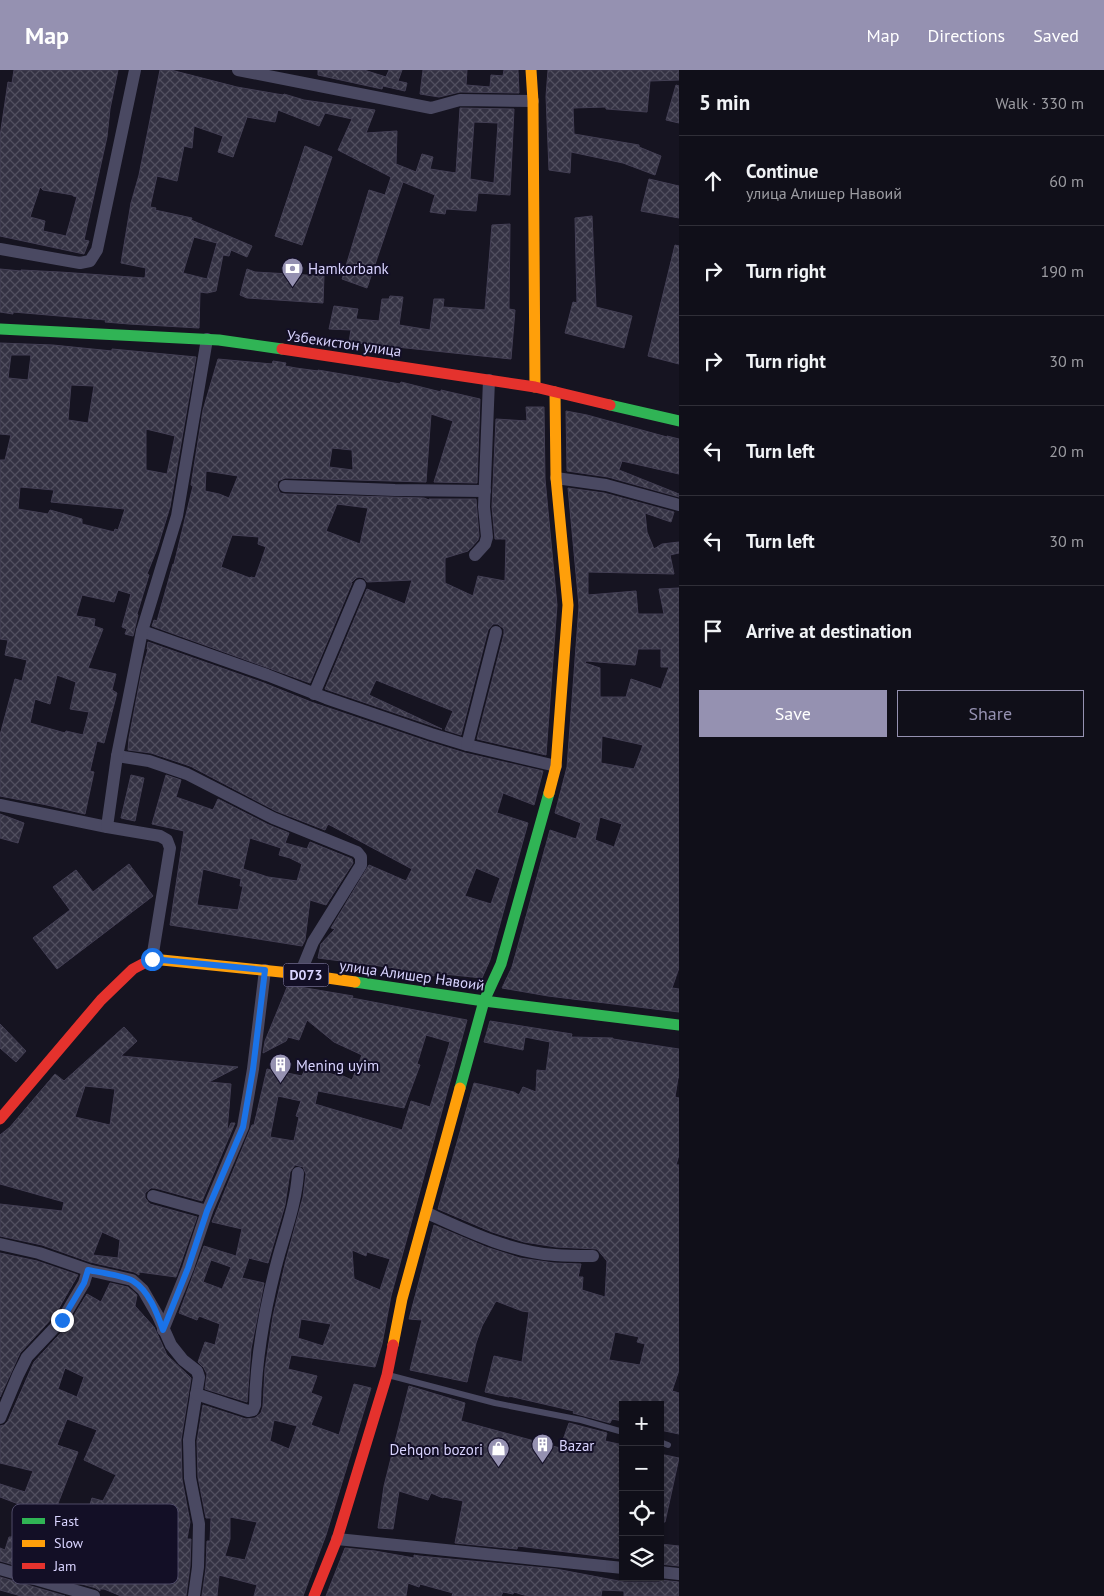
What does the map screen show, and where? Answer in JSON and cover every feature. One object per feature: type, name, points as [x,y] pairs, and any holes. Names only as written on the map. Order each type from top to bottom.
[{"type":"street","points":[[0,249],[80,263],[90,260],[97,250],[135,70]]},
{"type":"street","points":[[238,70],[276,74],[431,108],[460,100],[533,101]]},
{"type":"street","points":[[531,70],[533,101],[535,387]]},
{"type":"street","name":"Узбекистон улица","points":[[0,329],[207,339],[535,387],[679,421]]},
{"type":"street","points":[[108,827],[117,756],[142,631],[177,516],[207,339]]},
{"type":"street","points":[[475,555],[485,544],[487,537],[484,507],[489,380]]},
{"type":"street","points":[[314,1596],[337,1539],[387,1375],[402,1299],[484,1001],[501,964],[556,766],[568,605],[556,478],[555,392]]},
{"type":"street","points":[[556,478],[606,486],[679,505]]},
{"type":"street","points":[[285,486],[485,491]]},
{"type":"street","points":[[314,694],[360,586]]},
{"type":"street","points":[[142,631],[267,675],[314,694],[468,745],[556,766]]},
{"type":"street","points":[[468,745],[496,632]]},
{"type":"street","points":[[117,756],[149,761],[187,774],[273,818],[357,852],[362,857],[360,865],[313,942],[300,974]]},
{"type":"street","points":[[0,805],[160,836],[167,840],[170,848],[152,959],[133,969],[101,1000],[0,1118]]},
{"type":"street","name":"улица Алишер Навоий","points":[[152,959],[300,974],[484,1001],[679,1025]]},
{"type":"street","points":[[163,1330],[188,1268],[207,1211],[243,1127],[253,1069],[265,970]]},
{"type":"street","points":[[196,1394],[248,1411],[253,1410],[255,1405],[258,1355],[265,1313],[277,1262],[297,1194],[298,1173]]},
{"type":"street","points":[[153,1196],[207,1211]]},
{"type":"street","points":[[427,1213],[486,1239],[524,1250],[554,1255],[593,1256]]},
{"type":"street","points":[[0,1244],[40,1253],[88,1270],[132,1280],[143,1290],[158,1316],[171,1345],[183,1360],[196,1371],[199,1377],[189,1440],[190,1478],[199,1524],[198,1567],[194,1596]]},
{"type":"street","points":[[0,1418],[18,1375],[28,1357],[62,1320],[84,1283],[88,1270]]},
{"type":"street","points":[[337,1539],[619,1568]]},
{"type":"street","points":[[0,1569],[12,1574]]},
{"type":"street","points":[[664,1572],[679,1574]]},
{"type":"street","points":[[37,1584],[54,1591],[94,1596]]},
{"type":"lane","points":[[387,1375],[495,1402],[581,1420],[619,1431]]},
{"type":"lane","points":[[664,1444],[668,1445]]},
{"type":"building","points":[[14,70],[118,70],[110,109],[107,137],[84,240],[89,241],[84,254],[0,236],[0,136],[8,82],[12,83]],"holes":[[[40,187],[43,190],[77,197],[66,236],[43,231],[45,221],[30,217]]]},
{"type":"building","points":[[160,70],[171,70],[237,87],[284,94],[304,100],[375,110],[366,133],[397,131],[396,164],[416,172],[422,154],[433,157],[430,169],[456,173],[460,108],[514,109],[510,195],[478,193],[476,211],[446,209],[445,214],[430,212],[435,195],[403,182],[367,288],[342,279],[369,190],[385,195],[391,177],[338,150],[352,119],[325,113],[319,126],[278,110],[275,122],[247,117],[233,157],[218,152],[223,136],[194,126],[192,148],[184,146],[177,181],[157,176],[150,207],[156,208],[155,210],[192,218],[191,220],[252,246],[247,257],[231,250],[229,256],[223,255],[216,291],[200,292],[199,328],[129,324],[105,322],[106,320],[0,312],[0,269],[145,278],[146,268],[121,263],[131,203],[139,175]],"holes":[[[474,122],[498,123],[494,183],[470,179]],[[194,237],[217,243],[207,279],[183,273]]]},
{"type":"building","points":[[318,70],[364,70],[386,77],[389,70],[402,70],[398,81],[407,83],[405,91],[383,86],[382,89],[318,75]]},
{"type":"building","points":[[423,70],[467,70],[466,85],[490,87],[491,75],[503,76],[504,70],[518,70],[519,93],[460,92],[439,97],[420,94]]},
{"type":"building","points":[[548,70],[679,70],[679,80],[650,81],[647,112],[606,109],[606,107],[573,108],[574,134],[639,145],[639,147],[661,156],[655,175],[623,163],[571,152],[570,173],[549,170],[546,96]]},
{"type":"building","points":[[676,85],[679,86],[679,123],[666,120]]},
{"type":"building","points":[[305,146],[332,157],[302,245],[275,236]]},
{"type":"building","points":[[649,179],[679,186],[679,218],[641,211]]},
{"type":"building","points":[[592,216],[596,307],[632,316],[624,348],[565,333],[573,302],[577,303],[575,218]]},
{"type":"building","points":[[510,224],[509,309],[515,310],[511,359],[349,342],[351,330],[329,329],[334,306],[358,309],[356,319],[379,321],[382,299],[389,299],[390,296],[403,297],[399,325],[430,330],[434,299],[444,299],[443,307],[485,310],[492,225]]},
{"type":"building","points":[[675,245],[679,246],[679,364],[648,356]]},
{"type":"building","points":[[247,269],[255,272],[324,276],[323,303],[247,298],[240,295]]},
{"type":"building","points":[[0,343],[53,345],[112,351],[112,349],[196,357],[170,507],[147,574],[149,575],[137,614],[133,636],[125,634],[127,629],[122,627],[131,594],[118,590],[114,602],[82,595],[76,616],[95,619],[94,626],[103,629],[88,668],[116,674],[112,690],[117,693],[104,743],[97,741],[90,771],[94,772],[85,814],[0,796],[0,735],[15,679],[22,681],[27,660],[5,655],[8,640],[0,639],[0,460],[5,460],[11,435],[0,434]],"holes":[[[11,355],[31,355],[28,380],[8,378]],[[71,385],[94,386],[88,423],[68,420]],[[146,429],[175,436],[167,474],[146,470]],[[20,487],[54,490],[51,502],[125,509],[118,530],[115,529],[114,532],[82,524],[82,519],[50,510],[48,514],[18,509]],[[57,675],[76,682],[70,709],[89,712],[83,735],[66,731],[65,733],[30,723],[35,699],[50,704]]]},
{"type":"building","points":[[218,359],[272,364],[273,361],[286,363],[285,366],[400,384],[401,382],[480,399],[477,483],[434,482],[453,421],[431,414],[426,482],[285,478],[278,481],[277,486],[280,493],[285,494],[424,498],[429,500],[476,499],[478,540],[468,551],[445,558],[445,583],[473,596],[478,576],[505,581],[506,539],[495,539],[492,507],[496,419],[527,421],[526,407],[544,407],[545,479],[557,605],[546,755],[477,739],[504,634],[504,629],[498,624],[493,624],[488,630],[461,735],[445,730],[453,711],[376,680],[369,695],[442,729],[325,689],[367,589],[405,604],[412,580],[367,582],[364,578],[359,577],[350,582],[352,583],[310,683],[152,626],[154,620],[157,621],[174,564],[193,486],[191,485],[203,410]],"holes":[[[332,448],[352,450],[353,470],[329,467]],[[206,471],[238,476],[229,498],[205,491]],[[337,504],[368,508],[360,544],[326,531]],[[232,535],[259,537],[258,544],[266,547],[255,578],[250,578],[221,567]]]},
{"type":"building","points":[[566,411],[679,439],[679,474],[622,461],[619,470],[679,494],[679,497],[608,477],[567,471]]},
{"type":"building","points":[[568,488],[604,493],[674,512],[671,522],[645,513],[647,532],[654,549],[662,544],[679,542],[679,553],[670,555],[674,574],[588,572],[588,595],[636,591],[638,614],[664,614],[659,589],[679,588],[679,968],[672,988],[679,989],[679,1012],[548,996],[502,988],[512,967],[550,830],[576,839],[581,823],[555,813],[567,767],[579,606]],"holes":[[[638,649],[661,649],[661,667],[669,667],[661,689],[631,679],[626,697],[600,697],[600,668],[585,663],[586,661],[635,665]],[[602,736],[643,745],[634,769],[601,763]],[[600,817],[622,824],[614,847],[595,840]]]},
{"type":"building","points":[[148,642],[264,683],[311,702],[429,742],[465,753],[543,771],[534,805],[503,793],[497,813],[528,823],[490,960],[482,978],[434,973],[434,976],[380,966],[318,958],[321,944],[335,929],[331,928],[369,865],[406,881],[412,869],[328,824],[325,830],[276,811],[190,766],[151,753],[128,750]],"holes":[[[476,868],[500,878],[491,904],[465,896]]]},
{"type":"building","points":[[131,775],[144,778],[135,821],[121,818]]},
{"type":"building","points":[[166,775],[181,780],[176,797],[213,810],[218,799],[289,833],[285,843],[307,849],[310,842],[352,859],[353,863],[326,905],[310,900],[305,940],[302,946],[170,925],[184,831],[152,824]],"holes":[[[250,838],[281,848],[279,855],[302,864],[297,881],[268,877],[243,869]],[[203,869],[241,879],[240,886],[243,886],[238,910],[197,905]]]},
{"type":"building","points":[[0,814],[24,823],[18,843],[0,838]]},
{"type":"building","points":[[129,864],[153,896],[57,969],[33,938],[70,910],[53,887],[76,870],[93,892]]},
{"type":"building","points":[[288,985],[353,996],[352,998],[467,1020],[391,1296],[382,1344],[375,1367],[291,1355],[288,1369],[317,1376],[311,1393],[322,1397],[311,1425],[339,1435],[354,1384],[371,1388],[326,1535],[303,1596],[254,1596],[257,1585],[219,1575],[217,1596],[202,1596],[207,1541],[210,1541],[211,1518],[206,1518],[198,1477],[197,1441],[203,1405],[246,1419],[255,1418],[261,1413],[273,1316],[303,1197],[306,1174],[303,1167],[295,1165],[290,1172],[285,1205],[268,1263],[249,1258],[242,1278],[264,1283],[251,1349],[247,1402],[205,1389],[207,1374],[198,1362],[205,1342],[215,1345],[220,1324],[199,1316],[197,1320],[179,1313],[204,1246],[236,1256],[242,1229],[212,1222],[252,1125],[254,1125],[267,1069],[302,1076],[306,1066],[335,1075],[336,1073],[352,1080],[362,1055],[334,1042],[307,1020],[299,1040],[288,1037],[286,1041],[263,1053],[265,1041]],"holes":[[[426,1035],[450,1042],[430,1107],[411,1101],[402,1130],[315,1104],[318,1091],[404,1108],[420,1065],[417,1064]],[[278,1096],[301,1101],[296,1116],[299,1117],[294,1141],[270,1137]],[[352,1250],[366,1256],[367,1252],[390,1259],[380,1290],[354,1279]],[[211,1260],[231,1267],[222,1289],[203,1282]],[[301,1319],[331,1324],[323,1346],[298,1338]],[[274,1420],[297,1426],[289,1449],[270,1441]],[[230,1517],[257,1522],[245,1560],[225,1556],[230,1539]]]},
{"type":"building","points":[[490,1021],[572,1034],[571,1037],[613,1038],[679,1049],[679,1078],[675,1097],[679,1098],[679,1155],[676,1165],[679,1165],[679,1370],[672,1391],[679,1393],[679,1434],[664,1431],[664,1401],[619,1401],[619,1420],[612,1419],[610,1423],[573,1413],[574,1411],[485,1392],[494,1356],[522,1362],[529,1312],[496,1301],[482,1326],[467,1382],[410,1370],[422,1320],[409,1319],[434,1225],[486,1247],[520,1258],[554,1263],[581,1264],[578,1277],[583,1277],[582,1290],[605,1297],[607,1261],[597,1249],[556,1247],[524,1242],[492,1232],[438,1209],[474,1083],[514,1092],[519,1095],[523,1087],[536,1092],[537,1070],[546,1071],[550,1042],[525,1037],[523,1050],[484,1042]],"holes":[[[615,1332],[639,1337],[637,1342],[645,1344],[640,1365],[609,1360]]]},
{"type":"building","points":[[0,1024],[26,1051],[16,1062],[0,1048]]},
{"type":"building","points":[[124,1027],[137,1041],[121,1056],[238,1067],[209,1082],[231,1084],[227,1132],[231,1123],[235,1123],[202,1201],[155,1188],[151,1188],[145,1193],[145,1198],[150,1204],[197,1217],[176,1277],[139,1272],[139,1275],[134,1272],[90,1262],[42,1245],[0,1236],[0,1204],[62,1211],[64,1202],[0,1184],[0,1135],[10,1127],[55,1074],[64,1081]],"holes":[[[85,1086],[115,1089],[110,1125],[75,1117]],[[102,1232],[120,1240],[118,1258],[93,1255]]]},
{"type":"building","points":[[0,1253],[37,1261],[78,1275],[55,1315],[20,1353],[0,1397]]},
{"type":"building","points":[[110,1283],[128,1287],[137,1295],[135,1306],[154,1327],[167,1355],[191,1378],[181,1440],[182,1479],[190,1522],[187,1539],[191,1539],[186,1596],[121,1596],[104,1589],[100,1589],[100,1591],[82,1584],[178,1584],[178,1504],[90,1504],[92,1498],[103,1501],[116,1475],[84,1460],[97,1430],[67,1419],[57,1445],[78,1452],[58,1504],[18,1504],[0,1497],[0,1484],[25,1492],[33,1471],[0,1463],[0,1426],[8,1421],[34,1362],[68,1325],[87,1294],[101,1302]],"holes":[[[65,1368],[84,1377],[77,1397],[58,1389]]]},
{"type":"building","points":[[409,1386],[465,1403],[461,1421],[560,1448],[569,1423],[607,1433],[605,1441],[619,1444],[619,1559],[518,1546],[517,1549],[455,1543],[463,1501],[443,1498],[431,1493],[428,1500],[399,1491],[393,1529],[378,1528],[384,1486]]},
{"type":"building","points":[[664,1455],[679,1458],[664,1522]]},
{"type":"building","points":[[9,1537],[12,1537],[12,1564],[0,1561],[0,1548],[5,1550]]},
{"type":"building","points":[[664,1544],[679,1546],[679,1566],[664,1564]]},
{"type":"building","points":[[345,1548],[414,1558],[414,1555],[556,1569],[624,1582],[664,1580],[679,1582],[679,1596],[624,1596],[624,1591],[602,1590],[601,1596],[527,1596],[514,1592],[513,1594],[503,1592],[501,1596],[452,1596],[453,1593],[420,1584],[419,1587],[408,1583],[406,1596],[326,1596]]},
{"type":"building","points":[[0,1577],[12,1581],[12,1584],[24,1584],[65,1596],[21,1596],[0,1590]]},
{"type":"traffic: fast","points":[[0,329],[219,340],[282,349]]},
{"type":"traffic: fast","points":[[610,405],[679,421]]},
{"type":"traffic: fast","points":[[460,1088],[484,1001],[501,964],[549,793]]},
{"type":"traffic: fast","points":[[355,982],[484,1001],[679,1025]]},
{"type":"traffic: slow","points":[[531,70],[533,101],[535,387]]},
{"type":"traffic: slow","points":[[549,793],[556,766],[568,605],[556,478],[555,392]]},
{"type":"traffic: slow","points":[[152,959],[300,974],[355,982]]},
{"type":"traffic: slow","points":[[393,1345],[402,1299],[460,1088]]},
{"type":"traffic: jam","points":[[282,349],[535,387],[610,405]]},
{"type":"traffic: jam","points":[[0,1119],[101,1000],[133,969],[152,959]]},
{"type":"traffic: jam","points":[[314,1596],[337,1539],[387,1375],[393,1345]]},
{"type":"place","name":"Hamkorbank","points":[[292,287]]},
{"type":"place","name":"Mening uyim","points":[[280,1084]]},
{"type":"place","name":"Bazar","points":[[543,1464]]},
{"type":"place","name":"Dehqon bozori","points":[[499,1468]]},
{"type":"route","points":[[62,1320],[84,1283],[88,1270],[132,1280],[143,1290],[158,1316],[163,1330],[188,1268],[207,1211],[243,1127],[253,1069],[265,970],[152,959]]}]
